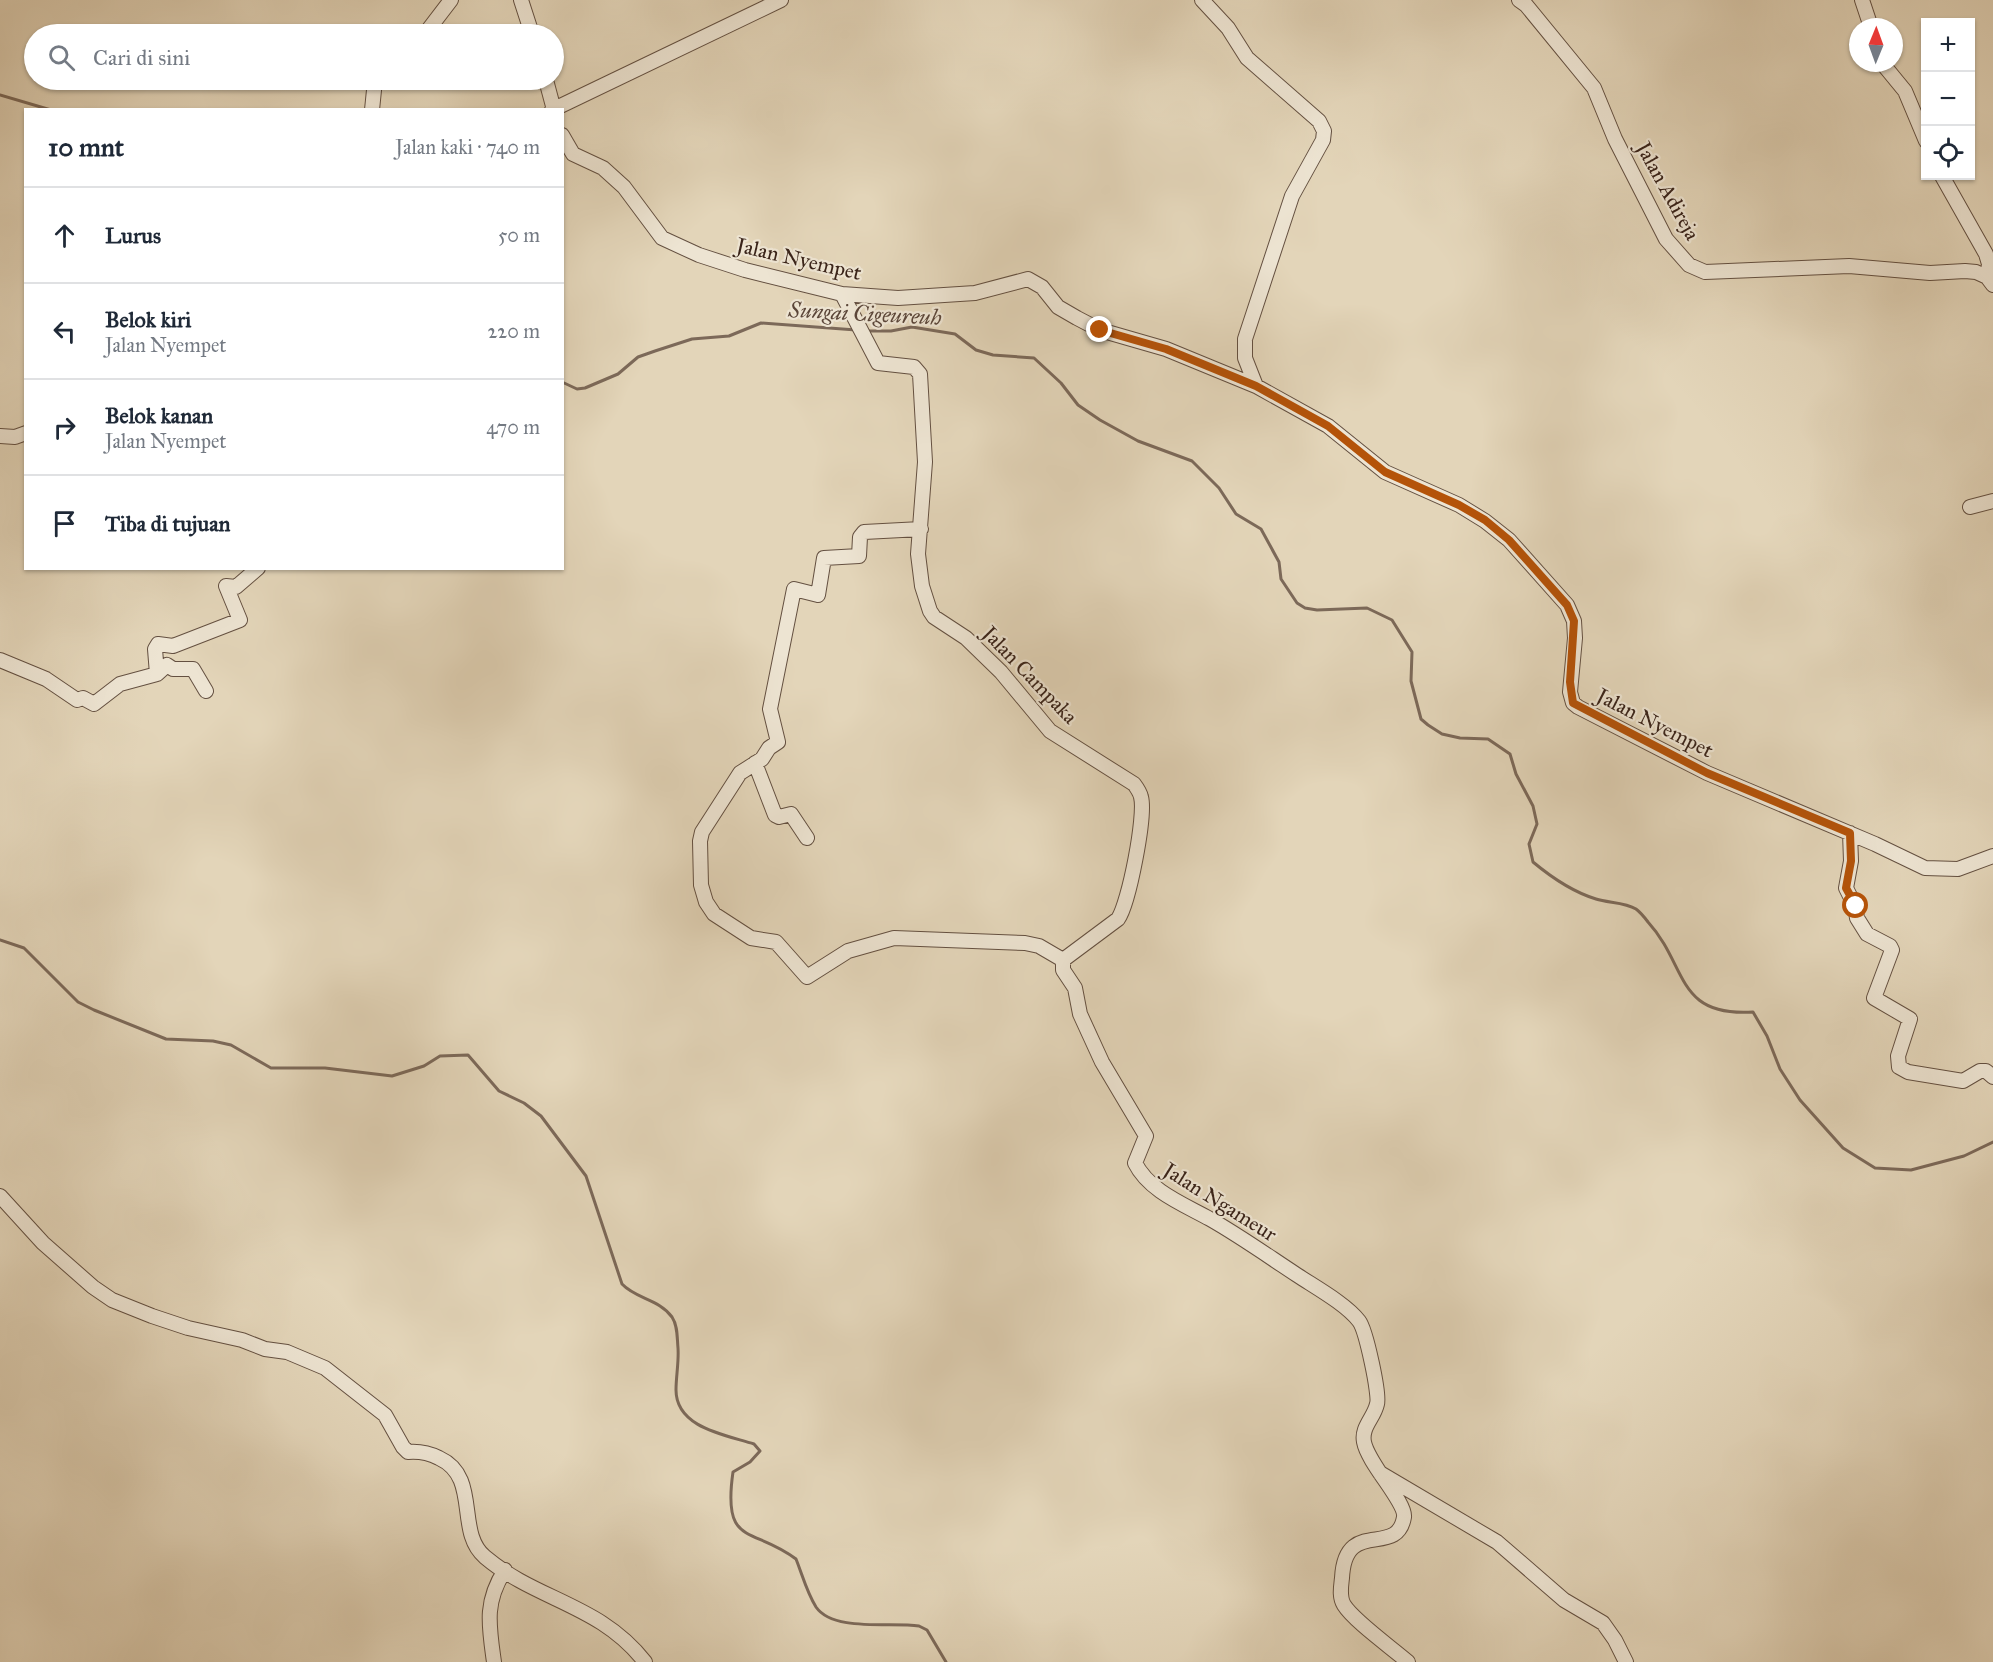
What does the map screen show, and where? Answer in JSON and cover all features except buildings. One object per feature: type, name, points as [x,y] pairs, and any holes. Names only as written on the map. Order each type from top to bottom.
[{"type":"street","points":[[433,24],[451,0]]},
{"type":"street","points":[[521,0],[529,24]]},
{"type":"street","points":[[555,108],[781,0]]},
{"type":"street","points":[[1202,0],[1228,28],[1247,58],[1319,121],[1324,131],[1323,140],[1292,196],[1245,339],[1245,358],[1256,386]]},
{"type":"street","name":"Jalan Adireja","points":[[1519,0],[1526,4],[1594,88],[1615,139],[1666,239],[1689,265],[1706,272],[1848,266],[1930,273],[1976,272],[1990,281]]},
{"type":"street","points":[[1862,0],[1868,18]]},
{"type":"street","points":[[1887,72],[1902,86],[1921,130]]},
{"type":"street","points":[[372,108],[374,90]]},
{"type":"street","points":[[548,90],[553,108]]},
{"type":"street","name":"Jalan Nyempet","points":[[564,138],[573,154],[603,168],[624,187],[662,238],[699,255],[736,267],[843,294],[898,298],[947,297],[1028,279],[1042,287],[1058,307],[1100,330],[1166,349],[1256,386],[1328,426],[1385,472],[1459,505],[1485,520],[1509,540],[1551,585],[1567,605],[1574,621],[1570,692],[1573,703],[1578,707],[1707,773],[1850,833],[1925,868],[1958,869],[1993,856]]},
{"type":"street","points":[[1944,180],[1986,254],[1990,281]]},
{"type":"street","name":"Jalan Campaka","points":[[843,294],[878,363],[914,368],[920,374],[925,462],[918,554],[926,604],[934,617],[973,645],[1001,672],[1050,730],[1128,780],[1142,798],[1131,888],[1124,910],[1118,920],[1063,960]]},
{"type":"street","points":[[0,436],[15,438],[24,434]]},
{"type":"street","points":[[1970,507],[1993,501]]},
{"type":"street","points":[[921,529],[864,532],[860,537],[859,556],[824,558],[818,595],[794,589],[770,709],[778,742],[740,773],[701,835],[701,885],[706,902],[714,914],[751,938],[776,942],[803,975],[811,976],[848,951],[902,937],[1025,943],[1039,946],[1063,960]]},
{"type":"street","points":[[157,674],[155,649],[158,644],[173,646],[240,620],[226,586],[236,587],[256,570]]},
{"type":"street","points":[[0,660],[46,679],[77,700],[83,698],[94,704],[120,684],[157,674],[167,665],[173,669],[193,669],[206,691]]},
{"type":"street","points":[[755,763],[776,817],[791,814],[807,838]]},
{"type":"street","points":[[1850,833],[1851,861],[1846,888],[1856,906],[1857,918],[1867,934],[1890,946],[1892,950],[1874,992],[1874,998],[1910,1018],[1898,1056],[1899,1067],[1908,1072],[1963,1080],[1980,1071],[1986,1071],[1993,1077]]},
{"type":"street","name":"Jalan Ngameur","points":[[1063,960],[1063,970],[1072,979],[1076,1000],[1102,1062],[1146,1136],[1135,1163],[1143,1178],[1158,1189],[1239,1235],[1323,1292],[1359,1322],[1368,1346],[1378,1402],[1366,1426],[1364,1440],[1378,1472]]},
{"type":"street","points":[[0,1196],[60,1259],[87,1283],[112,1299],[188,1328],[302,1358],[325,1368],[385,1415],[408,1452],[420,1451],[432,1454],[446,1461],[455,1470],[464,1484],[475,1546],[485,1557],[611,1627],[629,1641],[645,1662]]},
{"type":"street","points":[[1378,1472],[1403,1509],[1401,1524],[1392,1536],[1365,1541],[1353,1546],[1342,1563],[1341,1593],[1349,1611],[1408,1662]]},
{"type":"street","points":[[1378,1472],[1481,1530],[1506,1548],[1564,1600],[1603,1623],[1626,1662]]},
{"type":"street","points":[[494,1662],[489,1620],[490,1600],[505,1570]]},
{"type":"waterway","name":"Sungai Cigeureuh","points":[[0,95],[44,108]]},
{"type":"waterway","name":"Sungai Cigeureuh","points":[[564,383],[577,389],[585,388],[618,374],[638,357],[692,339],[729,336],[761,323],[856,330]]},
{"type":"waterway","name":"Sungai Cigeureuh","points":[[865,331],[891,331],[912,327],[955,334],[976,350],[993,355],[1034,358],[1061,383],[1078,405],[1100,420],[1138,441],[1192,461],[1219,488],[1236,514],[1261,529],[1279,562],[1281,579],[1297,603],[1305,608],[1317,610],[1367,608],[1392,620],[1412,652],[1411,681],[1421,719],[1442,734],[1460,738],[1488,739],[1510,754],[1516,774],[1533,806],[1537,824],[1529,844],[1533,862],[1555,878],[1587,896],[1627,905],[1638,910],[1661,939],[1686,985],[1696,997],[1709,1006],[1728,1011],[1753,1012],[1767,1036],[1780,1069],[1800,1100],[1843,1148],[1875,1168],[1911,1170],[1964,1156],[1993,1142]]},
{"type":"waterway","points":[[0,940],[24,948],[78,1002],[94,1010],[166,1039],[213,1041],[231,1045],[271,1068],[325,1068],[392,1076],[424,1066],[440,1056],[468,1055],[499,1091],[524,1103],[541,1116],[586,1176],[622,1284],[634,1293],[661,1306],[672,1317],[676,1328],[678,1348],[676,1390],[678,1403],[684,1413],[704,1428],[754,1444],[760,1451],[750,1462],[733,1472],[732,1513],[737,1524],[744,1532],[796,1559],[807,1590],[816,1607],[824,1615],[849,1623],[919,1626],[927,1630],[946,1662]]},
{"type":"route","points":[[1100,330],[1166,349],[1256,386],[1328,426],[1385,472],[1459,505],[1485,520],[1509,540],[1567,605],[1574,621],[1575,638],[1570,682],[1573,703],[1707,773],[1850,833],[1851,861],[1846,888],[1856,906]]}]
